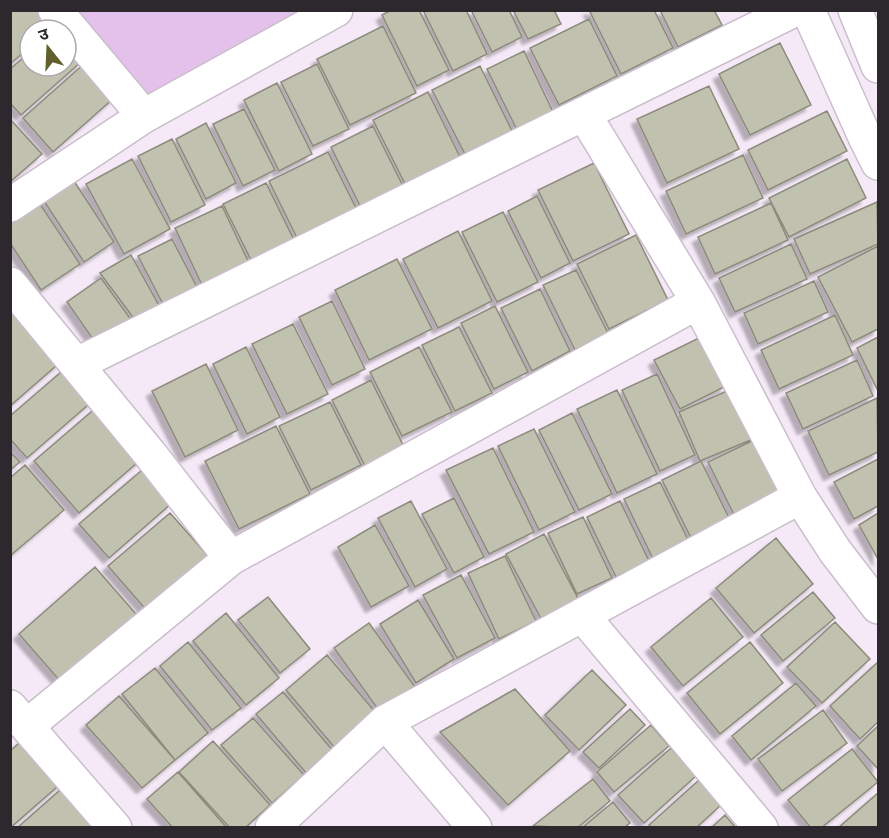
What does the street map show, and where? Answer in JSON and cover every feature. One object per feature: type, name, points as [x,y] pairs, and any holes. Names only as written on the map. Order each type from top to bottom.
[{"type":"street","points":[[55,10],[144,116]]},
{"type":"street","points":[[10,205],[144,116],[336,10]]},
{"type":"street","points":[[77,364],[794,10]]},
{"type":"street","points":[[808,10],[865,138],[879,163]]},
{"type":"street","points":[[855,10],[879,66]]},
{"type":"street","points":[[584,114],[698,302],[800,497],[835,550],[879,607]]},
{"type":"street","points":[[10,284],[77,364],[231,558]]},
{"type":"street","points":[[115,828],[19,717],[231,558],[698,302]]},
{"type":"street","points":[[272,828],[385,722],[800,497]]},
{"type":"street","points":[[582,615],[761,828]]},
{"type":"street","points":[[385,722],[475,828]]},
{"type":"shaded area","points":[[55,11],[342,11],[144,116],[78,38],[78,18],[61,18]]},
{"type":"building","points":[[10,10],[42,10],[48,18],[18,18],[18,57],[10,64]]},
{"type":"building","points":[[391,10],[419,10],[449,70],[417,86],[382,15]]},
{"type":"building","points":[[423,10],[466,10],[487,54],[453,71]]},
{"type":"building","points":[[471,10],[509,10],[522,37],[492,52]]},
{"type":"building","points":[[513,10],[554,10],[561,24],[528,39]]},
{"type":"building","points":[[589,10],[654,10],[673,48],[621,74]]},
{"type":"building","points":[[660,10],[714,10],[722,25],[678,47]]},
{"type":"building","points":[[589,19],[617,76],[559,105],[530,48]]},
{"type":"building","points":[[383,26],[416,93],[350,125],[317,59]]},
{"type":"building","points":[[780,43],[811,105],[750,135],[719,74]]},
{"type":"building","points":[[524,51],[554,114],[518,132],[487,69]]},
{"type":"building","points":[[18,62],[18,78],[63,78],[21,115],[10,103],[10,69]]},
{"type":"building","points":[[85,63],[115,97],[53,152],[23,118],[68,78],[78,78],[78,69]]},
{"type":"building","points":[[317,64],[349,129],[313,146],[281,82]]},
{"type":"building","points":[[480,66],[515,137],[468,160],[432,90]]},
{"type":"building","points":[[277,83],[312,154],[279,171],[244,100]]},
{"type":"building","points":[[709,86],[739,149],[667,183],[637,119]]},
{"type":"building","points":[[428,92],[461,159],[406,186],[373,120]]},
{"type":"building","points":[[244,109],[275,170],[243,186],[213,124]]},
{"type":"building","points":[[827,111],[847,151],[768,190],[748,150]]},
{"type":"building","points":[[10,119],[42,154],[10,182]]},
{"type":"building","points":[[206,123],[236,183],[206,199],[176,139]]},
{"type":"building","points":[[373,126],[407,194],[364,214],[331,147]]},
{"type":"building","points":[[172,139],[205,205],[171,222],[138,156]]},
{"type":"building","points":[[328,152],[358,212],[299,242],[269,181]]},
{"type":"building","points":[[743,155],[763,198],[686,234],[666,191]]},
{"type":"building","points":[[132,159],[170,229],[124,254],[86,184]]},
{"type":"building","points":[[847,159],[866,198],[789,237],[769,198]]},
{"type":"building","points":[[594,163],[629,234],[573,261],[538,190]]},
{"type":"building","points":[[72,178],[114,242],[84,262],[42,198]]},
{"type":"building","points":[[266,183],[295,242],[252,262],[223,204]]},
{"type":"building","points":[[537,196],[570,263],[541,278],[508,211]]},
{"type":"building","points":[[38,201],[80,264],[41,290],[10,243],[10,219]]},
{"type":"building","points":[[877,202],[878,244],[810,274],[794,239]]},
{"type":"building","points":[[771,203],[788,240],[715,274],[698,237]]},
{"type":"building","points":[[222,206],[249,263],[202,285],[175,228]]},
{"type":"building","points":[[503,212],[538,282],[497,302],[462,232]]},
{"type":"building","points":[[458,231],[492,301],[438,328],[403,259]]},
{"type":"building","points":[[636,235],[668,300],[609,329],[577,264]]},
{"type":"building","points":[[172,239],[198,289],[164,306],[138,256]]},
{"type":"building","points":[[791,244],[807,279],[735,312],[719,278]]},
{"type":"building","points":[[878,246],[878,329],[852,342],[818,277]]},
{"type":"building","points":[[131,255],[162,311],[138,324],[100,273]]},
{"type":"building","points":[[397,259],[432,329],[369,360],[335,290]]},
{"type":"building","points":[[576,270],[608,333],[575,350],[543,285]]},
{"type":"building","points":[[101,278],[132,321],[97,345],[67,302]]},
{"type":"building","points":[[814,281],[828,312],[758,344],[744,313]]},
{"type":"building","points":[[540,289],[570,351],[532,371],[501,308]]},
{"type":"building","points":[[332,301],[365,369],[332,385],[299,317]]},
{"type":"building","points":[[18,306],[64,359],[10,406],[10,313]]},
{"type":"building","points":[[495,306],[528,372],[494,389],[461,323]]},
{"type":"building","points":[[835,315],[853,355],[779,389],[761,350]]},
{"type":"building","points":[[293,324],[328,394],[287,414],[252,344]]},
{"type":"building","points":[[459,327],[492,393],[455,411],[422,345]]},
{"type":"building","points":[[701,337],[726,386],[680,409],[654,360]]},
{"type":"building","points":[[878,337],[878,388],[877,389],[857,348]]},
{"type":"building","points":[[246,347],[280,417],[247,434],[213,364]]},
{"type":"building","points":[[419,347],[452,412],[402,436],[370,372]]},
{"type":"building","points":[[857,360],[873,396],[803,429],[786,393]]},
{"type":"building","points":[[206,364],[238,430],[185,457],[152,391]]},
{"type":"building","points":[[68,366],[96,398],[27,458],[10,439],[10,416]]},
{"type":"building","points":[[657,374],[695,455],[660,471],[622,390]]},
{"type":"building","points":[[371,380],[404,447],[365,466],[332,400]]},
{"type":"building","points":[[736,387],[758,437],[700,461],[679,412]]},
{"type":"building","points":[[617,390],[657,474],[617,493],[577,409]]},
{"type":"building","points":[[877,398],[878,452],[829,475],[808,431]]},
{"type":"building","points":[[330,402],[361,465],[311,490],[279,426]]},
{"type":"building","points":[[98,406],[144,457],[79,513],[34,461]]},
{"type":"building","points":[[572,413],[612,494],[579,510],[539,430]]},
{"type":"building","points":[[276,426],[310,494],[239,529],[205,461]]},
{"type":"building","points":[[534,429],[575,512],[539,530],[498,446]]},
{"type":"building","points":[[758,438],[787,497],[737,521],[708,462]]},
{"type":"building","points":[[493,448],[534,532],[489,554],[446,470]]},
{"type":"building","points":[[10,452],[20,462],[10,470]]},
{"type":"building","points":[[878,459],[878,506],[854,519],[834,482]]},
{"type":"building","points":[[701,461],[733,526],[694,544],[662,480]]},
{"type":"building","points":[[25,465],[64,510],[10,556],[10,478]]},
{"type":"building","points":[[142,470],[172,503],[109,558],[79,524]]},
{"type":"building","points":[[660,482],[692,548],[656,565],[624,499]]},
{"type":"building","points":[[454,498],[484,557],[454,573],[422,514]]},
{"type":"building","points":[[411,501],[447,569],[415,587],[378,518]]},
{"type":"building","points":[[620,501],[649,561],[616,577],[587,517]]},
{"type":"building","points":[[170,513],[217,566],[155,620],[108,566]]},
{"type":"building","points":[[878,513],[878,559],[859,525]]},
{"type":"building","points":[[583,517],[612,578],[577,594],[548,533]]},
{"type":"building","points":[[375,525],[409,586],[371,607],[338,547]]},
{"type":"building","points":[[544,534],[581,604],[544,624],[506,554]]},
{"type":"building","points":[[776,538],[813,584],[754,633],[716,588]]},
{"type":"building","points":[[505,556],[536,621],[499,639],[468,573]]},
{"type":"building","points":[[95,567],[143,622],[67,689],[19,634]]},
{"type":"building","points":[[461,575],[495,638],[457,658],[423,595]]},
{"type":"building","points":[[813,592],[835,618],[783,661],[761,635]]},
{"type":"building","points":[[268,597],[310,649],[280,673],[238,620]]},
{"type":"building","points":[[711,598],[743,637],[683,686],[651,647]]},
{"type":"building","points":[[418,600],[454,659],[416,683],[380,624]]},
{"type":"building","points":[[226,613],[279,678],[246,705],[193,641]]},
{"type":"building","points":[[835,622],[870,659],[822,703],[787,667]]},
{"type":"building","points":[[369,623],[415,687],[380,712],[334,648]]},
{"type":"building","points":[[188,642],[241,708],[212,730],[160,666]]},
{"type":"building","points":[[750,642],[783,683],[720,734],[687,693]]},
{"type":"building","points":[[327,655],[376,713],[335,748],[286,690]]},
{"type":"building","points":[[878,662],[878,722],[860,739],[830,706]]},
{"type":"building","points":[[155,668],[208,733],[175,760],[122,694]]},
{"type":"building","points":[[592,670],[626,705],[579,750],[545,715]]},
{"type":"building","points":[[796,683],[816,706],[751,760],[732,736]]},
{"type":"building","points":[[515,689],[570,751],[508,805],[440,732]]},
{"type":"building","points":[[283,692],[334,752],[307,774],[256,714]]},
{"type":"building","points":[[119,696],[175,760],[142,788],[86,725]]},
{"type":"building","points":[[630,709],[645,725],[599,768],[583,752]]},
{"type":"building","points":[[823,710],[847,743],[782,791],[758,759]]},
{"type":"building","points":[[253,718],[304,775],[272,803],[221,745]]},
{"type":"building","points":[[651,725],[669,746],[614,792],[597,772]]},
{"type":"building","points":[[878,726],[878,769],[857,746]]},
{"type":"building","points":[[26,737],[65,780],[10,828],[10,751]]},
{"type":"building","points":[[213,741],[270,805],[245,828],[230,828],[179,772]]},
{"type":"building","points":[[671,748],[696,776],[644,823],[618,795]]},
{"type":"building","points":[[852,749],[878,782],[821,828],[811,828],[788,800]]},
{"type":"building","points":[[178,772],[227,828],[173,828],[147,799]]},
{"type":"building","points":[[593,779],[610,801],[577,828],[533,826]]},
{"type":"building","points":[[699,780],[721,805],[696,828],[651,828],[649,825]]},
{"type":"building","points":[[67,784],[94,828],[17,828]]},
{"type":"building","points":[[878,793],[878,828],[838,828]]},
{"type":"building","points":[[613,802],[630,823],[624,828],[582,828]]},
{"type":"building","points":[[725,815],[736,828],[711,828]]}]
